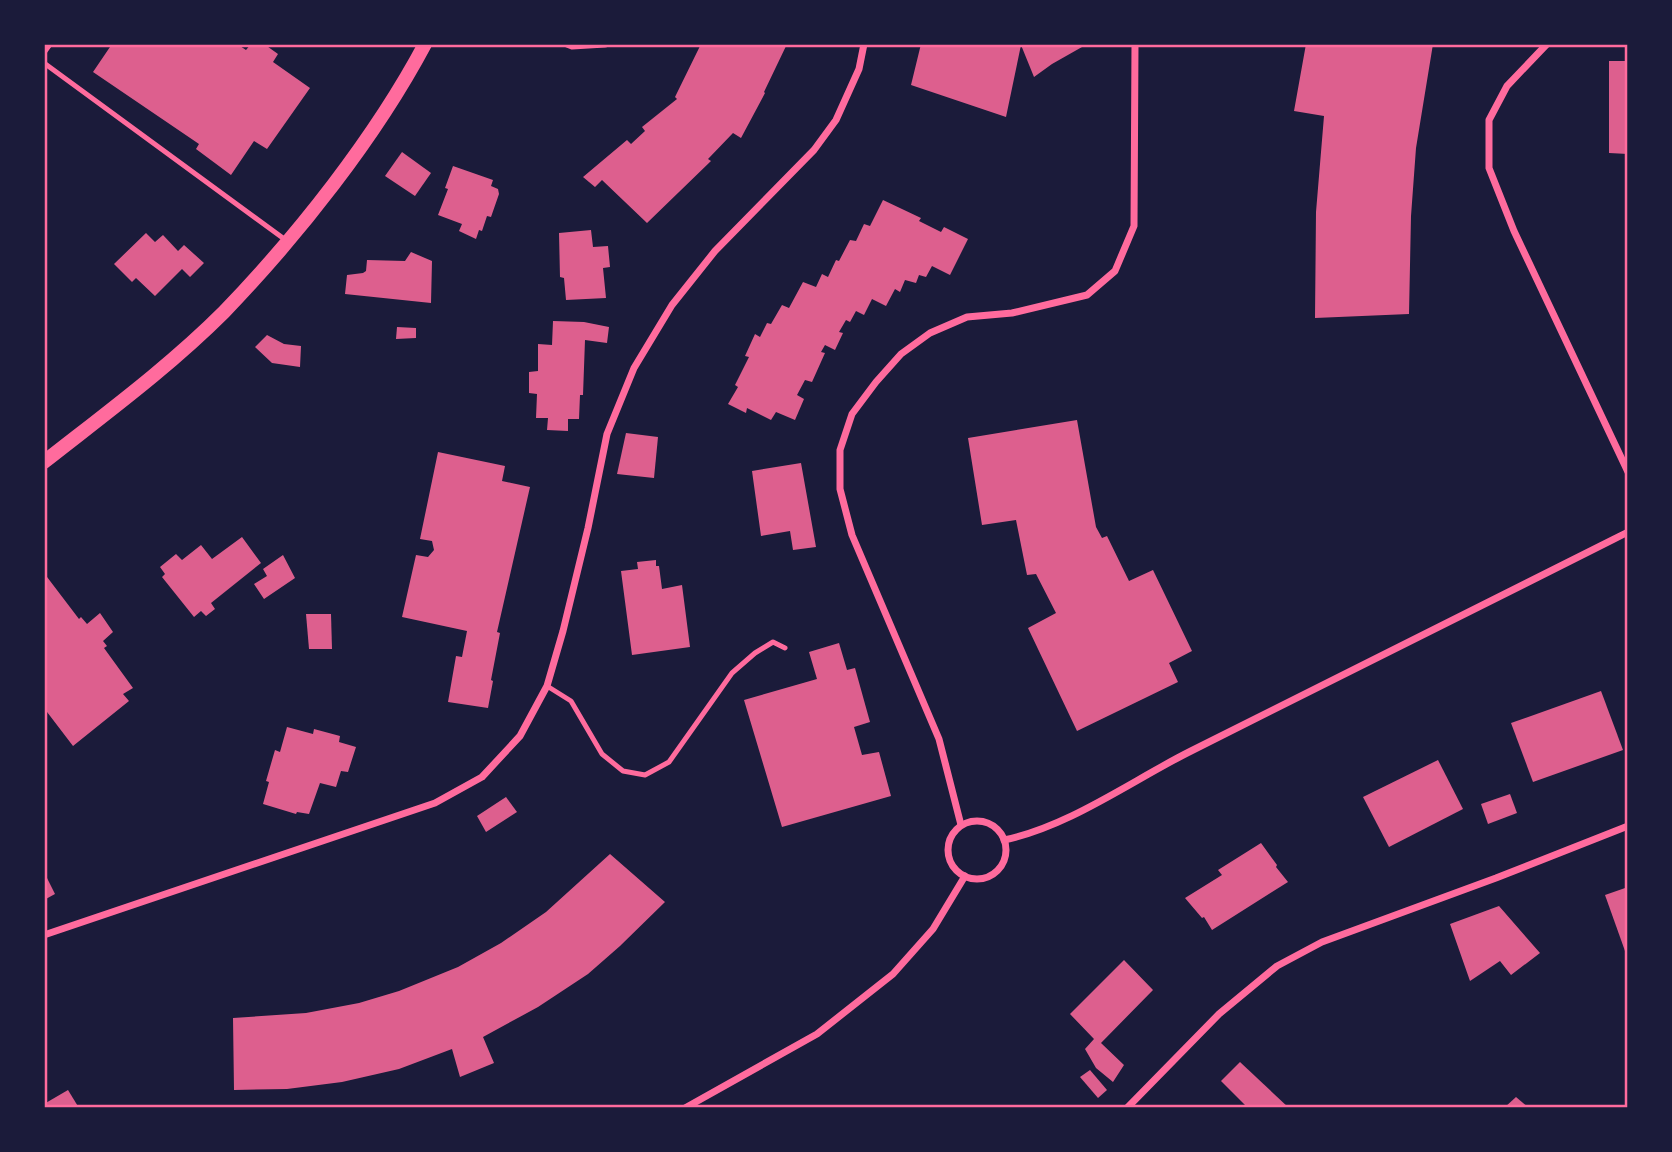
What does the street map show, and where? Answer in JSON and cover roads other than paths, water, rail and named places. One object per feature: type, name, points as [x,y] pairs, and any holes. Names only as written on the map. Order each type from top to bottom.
[{"type":"main road","points":[[44,462],[170,361],[223,313],[287,241],[337,178],[379,119],[425,44]]},
{"type":"street","points":[[44,51],[49,44]]},
{"type":"street","points":[[567,44],[606,44]]},
{"type":"street","points":[[44,935],[435,803],[482,777],[520,736],[547,686],[564,631],[607,435],[634,368],[672,305],[715,251],[814,150],[836,120],[859,69],[864,44]]},
{"type":"street","points":[[961,825],[939,739],[852,535],[841,489],[840,450],[852,414],[876,382],[901,354],[930,333],[967,317],[1012,313],[1087,295],[1115,271],[1134,226],[1135,44]]},
{"type":"street","points":[[1547,44],[1507,86],[1489,120],[1489,169],[1514,231],[1628,472]]},
{"type":"street","points":[[1004,840],[1030,834],[1061,820],[1178,757],[1628,532]]},
{"type":"street","points":[[974,821],[993,825],[1004,840],[1005,859],[993,874],[975,879],[957,871],[948,854],[952,835],[961,825],[974,821]]},
{"type":"street","points":[[1128,1108],[1219,1014],[1277,966],[1322,942],[1628,826]]},
{"type":"street","points":[[685,1108],[817,1034],[893,974],[933,929],[965,876]]},
{"type":"lane","points":[[44,63],[287,241]]},
{"type":"lane","points":[[547,686],[571,701],[602,754],[623,771],[645,775],[669,762],[732,673],[773,642],[785,648]]}]
